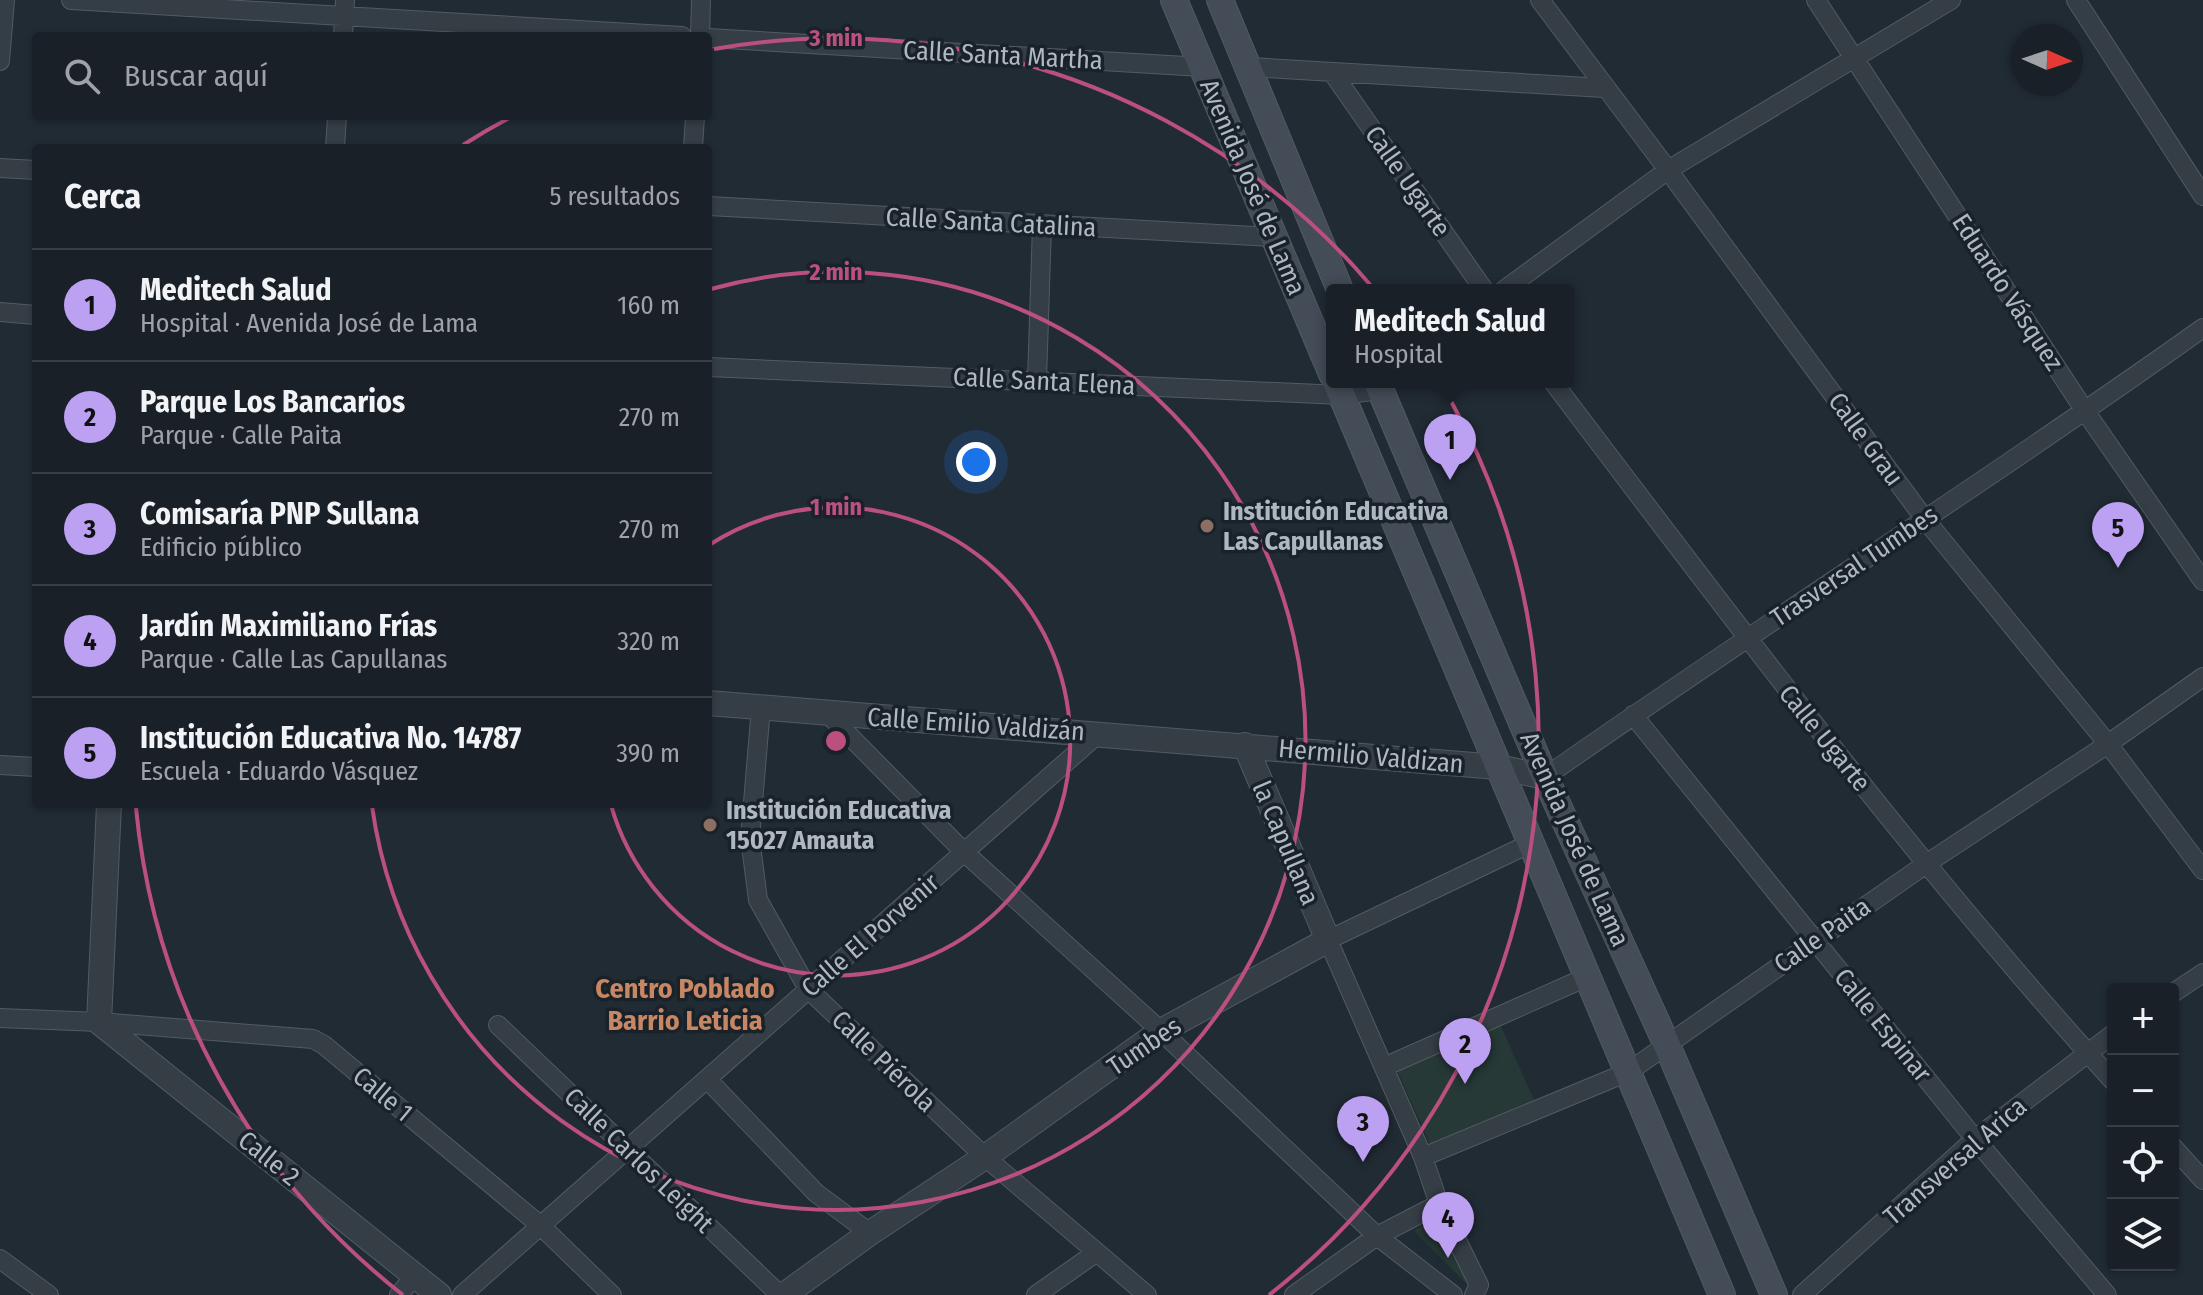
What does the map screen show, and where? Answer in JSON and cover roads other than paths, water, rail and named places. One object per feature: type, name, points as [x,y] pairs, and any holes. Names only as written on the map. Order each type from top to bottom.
[{"type":"main road","name":"Avenida José de Lama","points":[[1174,0],[1326,360]]},
{"type":"main road","name":"Avenida José de Lama","points":[[1220,0],[1338,284]]},
{"type":"main road","name":"Avenida José de Lama","points":[[1338,388],[1722,1295]]},
{"type":"main road","name":"Avenida José de Lama","points":[[1380,388],[1545,777],[1666,1043],[1774,1295]]},
{"type":"street","points":[[0,61],[5,0]]},
{"type":"street","points":[[71,0],[345,8],[634,32]]},
{"type":"street","points":[[700,32],[701,0]]},
{"type":"street","name":"Calle Grau","points":[[1540,0],[1924,518],[2108,744],[2203,870]]},
{"type":"street","name":"Eduardo Vásquez","points":[[1816,0],[2085,411],[2203,581]]},
{"type":"street","points":[[1512,284],[1668,170],[1951,0]]},
{"type":"street","points":[[2076,0],[2203,196]]},
{"type":"street","points":[[343,32],[345,8]]},
{"type":"street","name":"Calle Santa Martha","points":[[712,38],[1203,67]]},
{"type":"street","points":[[1249,67],[1604,88]]},
{"type":"street","name":"Calle Ugarte","points":[[1332,72],[1480,284]]},
{"type":"street","points":[[335,144],[337,120]]},
{"type":"street","points":[[693,144],[695,120]]},
{"type":"street","points":[[0,168],[32,170]]},
{"type":"street","name":"Calle Santa Catalina","points":[[712,206],[1274,237]]},
{"type":"street","points":[[1037,381],[1042,225]]},
{"type":"street","points":[[0,312],[32,315]]},
{"type":"street","name":"Trasversal Tumbes","points":[[1545,777],[2203,328]]},
{"type":"street","name":"Calle Santa Elena","points":[[712,367],[1037,381],[1326,384]]},
{"type":"street","name":"Calle Ugarte","points":[[1558,388],[1746,638],[1926,864],[2107,1074]]},
{"type":"street","name":"Calle Paita","points":[[1423,1157],[1628,1072],[1926,864],[2203,677]]},
{"type":"street","name":"Calle Emilio Valdizán","points":[[712,703],[1245,745]]},
{"type":"street","name":"Calle Piérola","points":[[761,707],[750,838],[758,900],[808,989],[985,1157],[1147,1295]]},
{"type":"street","points":[[827,713],[964,852],[1161,1031],[1377,1236],[1453,1295]]},
{"type":"street","name":"Calle Espinar","points":[[1633,715],[1975,1139],[2107,1295]]},
{"type":"street","name":"Calle El Porvenir","points":[[462,1295],[1098,734]]},
{"type":"street","name":"Hermilio Valdizan","points":[[1245,745],[1498,767]]},
{"type":"street","name":"la Capullana","points":[[1245,745],[1328,940]]},
{"type":"street","points":[[0,765],[32,767]]},
{"type":"street","points":[[1498,767],[1545,777]]},
{"type":"street","points":[[99,1022],[109,808]]},
{"type":"street","name":"Tumbes","points":[[782,1295],[985,1157],[1161,1031],[1328,940],[1531,843]]},
{"type":"street","points":[[1328,940],[1423,1157],[1439,1204],[1479,1285],[1474,1295]]},
{"type":"street","points":[[2179,989],[2203,973]]},
{"type":"street","points":[[1384,1067],[1587,977]]},
{"type":"street","name":"Calle 1","points":[[0,1018],[99,1022],[313,1039],[541,1226],[612,1295]]},
{"type":"street","name":"Calle 2","points":[[99,1022],[439,1295]]},
{"type":"street","name":"Calle Carlos Leight","points":[[498,1025],[782,1295]]},
{"type":"street","name":"Transversal Arica","points":[[1802,1295],[1975,1139],[2107,1038]]},
{"type":"street","points":[[707,1079],[816,1193],[870,1233]]},
{"type":"street","points":[[2179,1154],[2203,1180]]},
{"type":"street","points":[[1294,1295],[1377,1236],[1439,1204]]},
{"type":"street","points":[[1036,1295],[1097,1252]]},
{"type":"street","points":[[0,1259],[49,1295]]},
{"type":"street","points":[[399,1295],[415,1275]]},
{"type":"place","name":"Meditech Salud","points":[[1450,480]]},
{"type":"place","name":"Institución Educativa Las Capullanas","points":[[1207,526]]},
{"type":"place","name":"Institución Educativa No. 14787","points":[[2118,568]]},
{"type":"place","name":"Institución Educativa 15027 Amauta","points":[[710,825]]},
{"type":"place","name":"Parque Los Bancarios","points":[[1465,1084]]},
{"type":"place","name":"Comisaría PNP Sullana","points":[[1363,1162]]},
{"type":"place","name":"Jardín Maximiliano Frías","points":[[1448,1258]]},
{"type":"district","name":"Centro Poblado Barrio Leticia","points":[[685,1004]]}]
